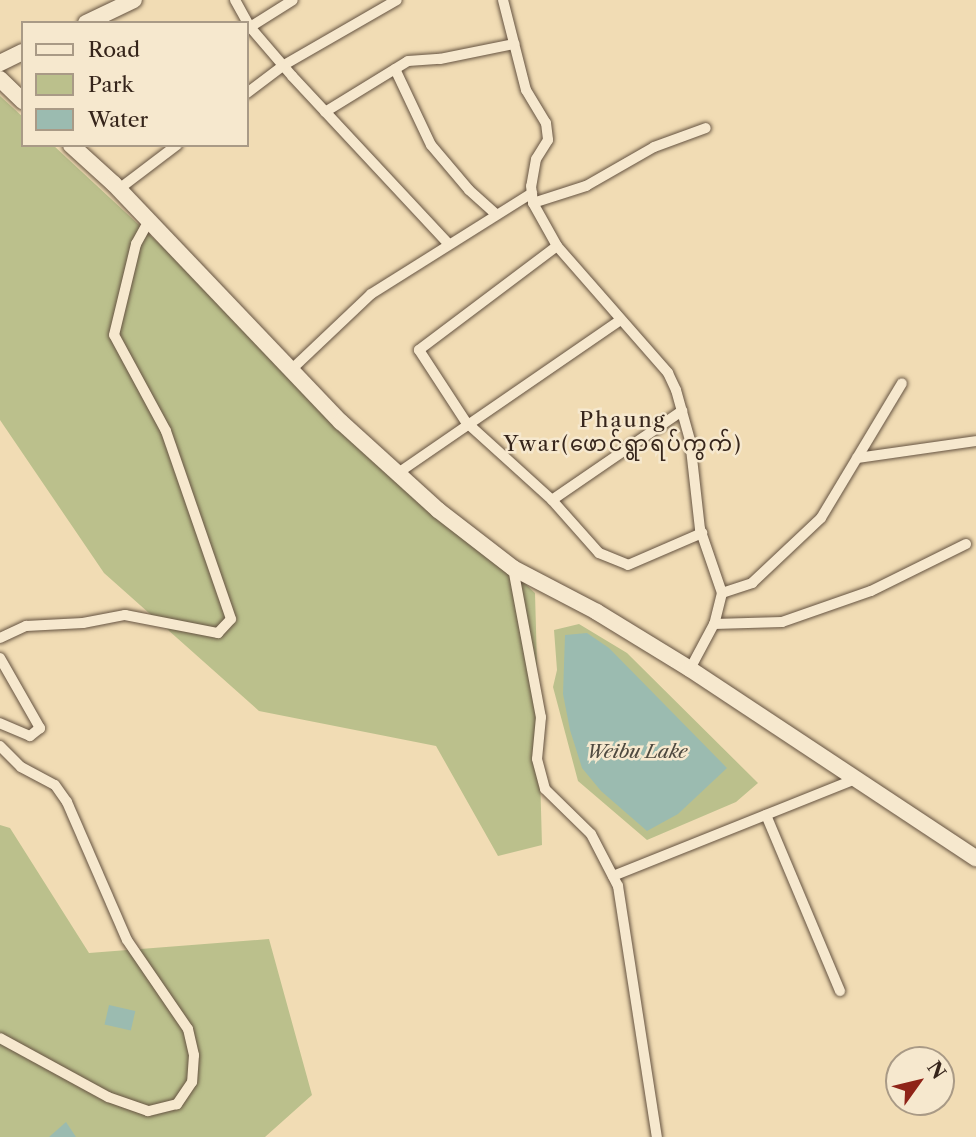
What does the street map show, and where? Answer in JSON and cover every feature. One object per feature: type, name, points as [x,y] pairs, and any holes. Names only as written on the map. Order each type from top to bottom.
[{"type":"main road","points":[[90,21],[134,0]]},
{"type":"main road","points":[[0,63],[21,53]]},
{"type":"main road","points":[[0,79],[21,100]]},
{"type":"main road","points":[[74,147],[119,188],[290,370],[398,473],[513,568],[597,612],[690,669],[976,858]]},
{"type":"street","points":[[235,0],[245,21]]},
{"type":"street","points":[[293,0],[248,28],[448,243]]},
{"type":"street","points":[[248,92],[284,65],[397,0]]},
{"type":"street","points":[[506,1],[526,90],[546,123],[548,141],[536,159],[533,198],[556,246],[619,321],[668,373],[682,411],[702,533],[722,593],[714,624],[690,669]]},
{"type":"street","points":[[325,112],[408,61],[440,60],[514,44]]},
{"type":"street","points":[[395,69],[430,145],[469,190],[496,214]]},
{"type":"street","points":[[290,370],[346,313],[448,243],[496,214],[533,198],[586,186],[654,148],[706,128]]},
{"type":"street","points":[[119,188],[174,147]]},
{"type":"street","points":[[0,638],[26,626],[83,623],[125,615],[218,633],[232,619],[166,431],[114,335],[136,244],[149,221]]},
{"type":"street","points":[[556,246],[419,350],[466,422],[552,500],[599,553],[628,565],[702,533]]},
{"type":"street","points":[[398,473],[466,422],[619,321]]},
{"type":"street","points":[[722,593],[752,583],[782,558],[821,518],[901,383]]},
{"type":"street","points":[[552,500],[682,411]]},
{"type":"street","points":[[857,458],[976,440]]},
{"type":"street","points":[[714,624],[782,622],[871,591],[967,544]]},
{"type":"street","points":[[513,568],[541,716],[537,759],[545,789],[591,834],[618,886],[657,1137]]},
{"type":"street","points":[[0,658],[40,728],[30,736],[0,723]]},
{"type":"street","points":[[0,746],[22,767],[55,785],[68,802],[127,940],[188,1029],[194,1055],[192,1082],[177,1104],[148,1111],[108,1097],[0,1038]]},
{"type":"street","points":[[613,876],[856,779]]},
{"type":"street","points":[[766,815],[840,991]]},
{"type":"green space","points":[[0,96],[21,115],[21,147],[55,147],[535,593],[542,845],[498,856],[436,746],[259,711],[104,573],[0,420]]},
{"type":"green space","name":"Weibu Lake","points":[[579,624],[627,653],[758,783],[736,802],[647,840],[578,781],[553,687],[557,670],[554,630]]},
{"type":"green space","points":[[0,825],[10,828],[89,953],[269,939],[312,1095],[265,1137],[0,1137]]},
{"type":"water","name":"Weibu Lake","points":[[587,633],[609,648],[727,768],[678,814],[647,831],[601,791],[582,768],[570,730],[563,694],[565,635]]},
{"type":"water","points":[[109,1005],[135,1011],[131,1031],[105,1024]]},
{"type":"water","points":[[66,1122],[76,1137],[49,1137]]},
{"type":"district","name":"Phaung Ywar(ဖောင်ရွာရပ်ကွက်)","points":[[623,432]]}]
